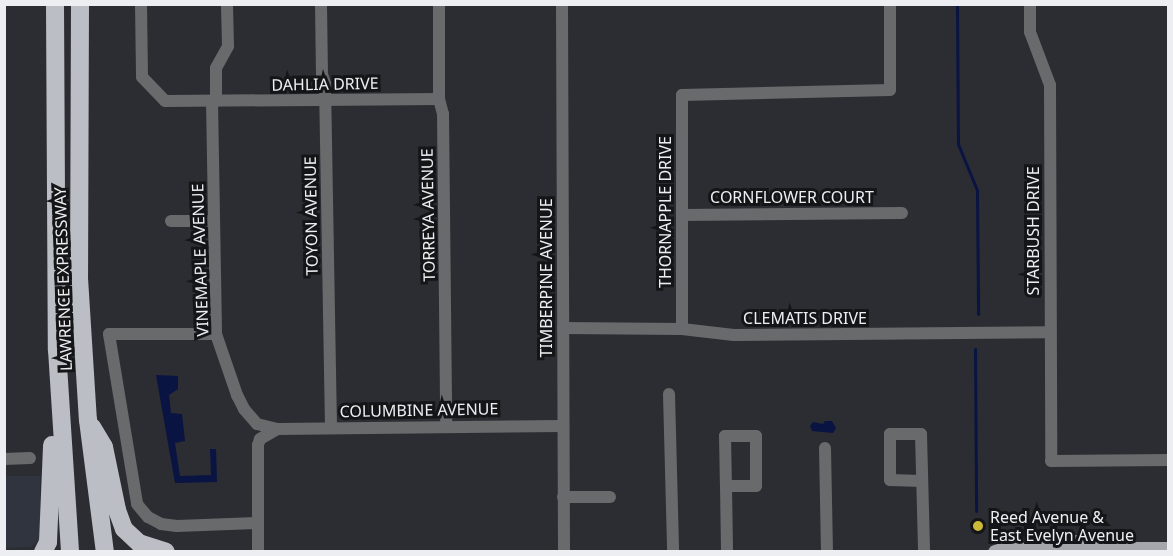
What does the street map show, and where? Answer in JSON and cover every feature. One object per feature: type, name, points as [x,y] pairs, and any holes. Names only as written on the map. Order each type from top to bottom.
[{"type":"highway","name":"LAWRENCE EXPRESSWAY","points":[[54,4],[57,350],[70,552]]},
{"type":"highway","name":"LAWRENCE EXPRESSWAY","points":[[80,4],[79,278],[88,420],[105,552]]},
{"type":"highway","points":[[44,552],[48,542],[57,350]]},
{"type":"highway","points":[[88,420],[104,447],[117,510],[124,529],[139,543],[166,552]]},
{"type":"main road","points":[[995,552],[1028,542],[1074,542],[1093,551],[1165,550]]},
{"type":"street","name":"DAHLIA DRIVE","points":[[141,4],[142,77],[165,101],[439,99]]},
{"type":"street","name":"VINEMAPLE AVENUE","points":[[228,4],[228,45],[216,68],[214,101],[216,334],[244,410],[257,424],[277,429]]},
{"type":"street","name":"TOYON AVENUE","points":[[321,4],[322,74],[326,100],[331,428]]},
{"type":"street","name":"TORREYA AVENUE","points":[[439,4],[439,99],[443,114],[446,426]]},
{"type":"street","name":"TIMBERPINE AVENUE","points":[[562,4],[564,552]]},
{"type":"street","name":"THORNAPPLE DRIVE","points":[[682,329],[681,94],[890,90],[890,4]]},
{"type":"street","name":"STARBUSH DRIVE","points":[[1030,4],[1030,32],[1050,86],[1048,332],[1051,461],[1168,460]]},
{"type":"street","name":"CORNFLOWER COURT","points":[[682,215],[902,213]]},
{"type":"street","points":[[171,221],[214,221]]},
{"type":"street","name":"CLEMATIS DRIVE","points":[[563,327],[682,329],[734,335],[1048,332]]},
{"type":"street","points":[[216,334],[109,334],[137,504],[148,517],[162,524],[177,526],[258,523]]},
{"type":"street","points":[[669,394],[673,552]]},
{"type":"street","name":"COLUMBINE AVENUE","points":[[277,429],[562,426]]},
{"type":"street","points":[[258,552],[258,445],[260,439],[277,429]]},
{"type":"street","points":[[922,481],[890,480],[890,434],[921,434],[924,552]]},
{"type":"street","points":[[726,486],[756,486],[756,436],[725,436],[727,552]]},
{"type":"street","points":[[825,448],[827,552]]},
{"type":"street","points":[[4,459],[30,458]]},
{"type":"street","points":[[563,497],[610,497]]},
{"type":"shaded area","points":[[156,375],[178,376],[178,389],[169,395],[171,413],[182,414],[185,441],[175,443],[180,476],[211,475],[210,449],[216,449],[217,482],[175,483]]},
{"type":"shaded area","points":[[825,421],[832,421],[836,428],[833,433],[812,431],[810,426],[813,422],[823,424]]},
{"type":"shaded area","points":[[4,476],[40,476],[40,539],[31,547],[5,548]]},
{"type":"waterway","points":[[957,4],[958,144],[977,190],[978,314]]},
{"type":"waterway","points":[[975,349],[976,511]]},
{"type":"place","name":"Reed Avenue & East Evelyn Avenue","points":[[978,526]]}]
